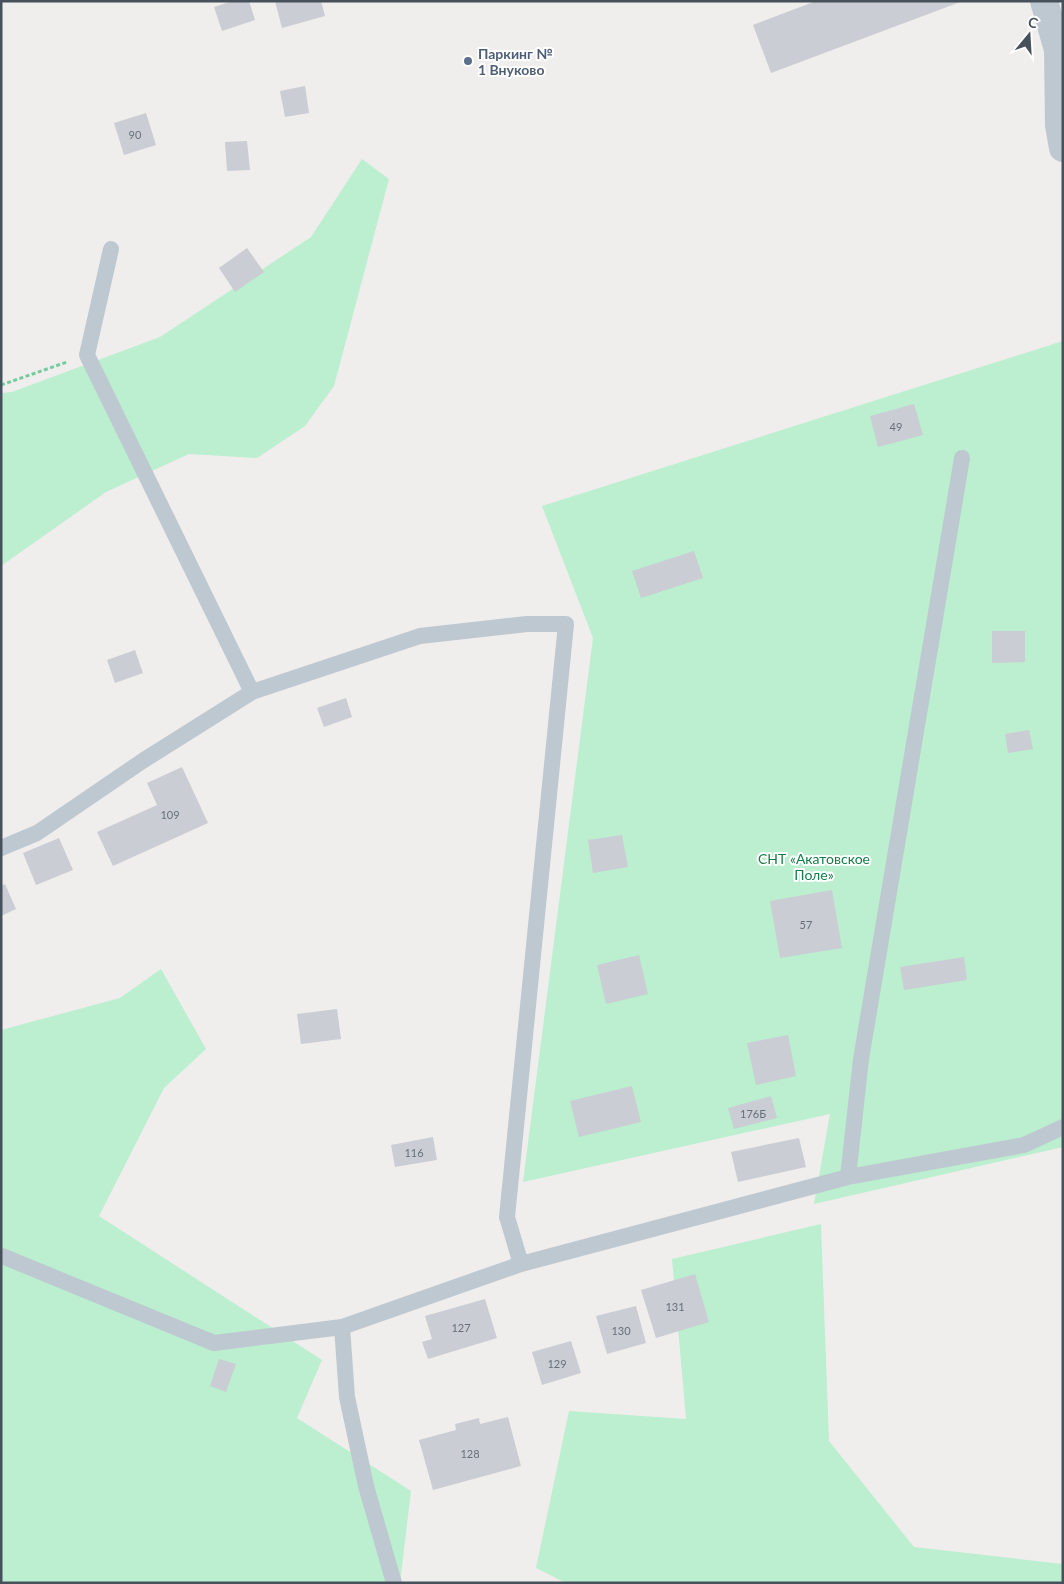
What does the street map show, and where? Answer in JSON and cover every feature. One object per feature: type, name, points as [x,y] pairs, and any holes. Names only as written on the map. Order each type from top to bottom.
[{"type":"street","points":[[1044,1],[1060,52],[1059,125],[1063,148]]},
{"type":"lane","points":[[111,249],[87,355],[252,692]]},
{"type":"lane","points":[[848,1177],[861,1059],[962,458]]},
{"type":"lane","points":[[1,848],[36,833],[144,760],[252,692],[420,636],[527,624],[566,624],[506,1217],[521,1264]]},
{"type":"lane","points":[[2,1256],[214,1343],[342,1327],[521,1264],[848,1177],[1024,1145],[1063,1127]]},
{"type":"lane","points":[[342,1327],[347,1397],[366,1486],[394,1583]]},
{"type":"path","points":[[1,384],[87,355]]},
{"type":"green space","points":[[362,159],[389,179],[334,386],[305,426],[257,458],[189,454],[106,492],[1,566],[1,393],[12,392],[160,337],[311,237]]},
{"type":"green space","name":"СНТ «Акатовское Поле»","points":[[1063,341],[1063,1147],[814,1204],[830,1114],[523,1182],[593,638],[542,506]]},
{"type":"green space","points":[[161,969],[206,1049],[164,1088],[99,1216],[322,1360],[297,1418],[411,1491],[400,1583],[1,1583],[1,1030],[120,998]]},
{"type":"green space","points":[[821,1224],[829,1441],[914,1547],[1063,1564],[1063,1583],[566,1583],[536,1568],[569,1411],[686,1419],[672,1259]]},
{"type":"building","points":[[233,1],[249,1],[255,20],[222,31],[214,7]]},
{"type":"building","points":[[275,1],[321,1],[325,16],[282,28]]},
{"type":"building","points":[[816,1],[963,1],[771,73],[753,25]]},
{"type":"building","points":[[305,86],[309,113],[285,117],[280,91]]},
{"type":"building","points":[[146,113],[156,145],[124,155],[114,123]]},
{"type":"building","points":[[247,141],[250,170],[227,171],[225,142]]},
{"type":"building","points":[[247,248],[264,272],[235,292],[219,268]]},
{"type":"building","points":[[914,404],[923,435],[878,447],[870,416]]},
{"type":"building","points":[[694,551],[703,578],[641,598],[632,571]]},
{"type":"building","points":[[992,631],[1025,631],[1025,662],[992,663]]},
{"type":"building","points":[[135,650],[143,673],[115,683],[107,660]]},
{"type":"building","points":[[346,698],[352,717],[324,727],[317,708]]},
{"type":"building","points":[[1029,730],[1033,749],[1008,753],[1005,734]]},
{"type":"building","points":[[182,767],[208,823],[113,866],[97,832],[157,805],[147,783]]},
{"type":"building","points":[[622,835],[628,867],[593,873],[588,840]]},
{"type":"building","points":[[59,838],[73,870],[36,885],[23,853]]},
{"type":"building","points":[[5,884],[16,909],[1,916],[1,886]]},
{"type":"building","points":[[832,890],[842,948],[780,958],[770,901]]},
{"type":"building","points":[[639,955],[648,994],[606,1004],[597,965]]},
{"type":"building","points":[[964,957],[967,980],[904,990],[900,967]]},
{"type":"building","points":[[337,1009],[341,1039],[301,1044],[297,1014]]},
{"type":"building","points":[[788,1035],[796,1076],[756,1085],[747,1043]]},
{"type":"building","points":[[632,1086],[641,1122],[579,1137],[570,1101]]},
{"type":"building","points":[[771,1096],[777,1118],[734,1129],[728,1108]]},
{"type":"building","points":[[433,1137],[437,1160],[395,1167],[391,1145]]},
{"type":"building","points":[[799,1138],[806,1167],[738,1182],[731,1152]]},
{"type":"building","points":[[695,1274],[709,1322],[656,1338],[641,1290]]},
{"type":"building","points":[[485,1299],[497,1338],[428,1359],[422,1342],[432,1339],[425,1316]]},
{"type":"building","points":[[636,1306],[646,1343],[607,1354],[596,1316]]},
{"type":"building","points":[[571,1341],[581,1373],[542,1385],[532,1352]]},
{"type":"building","points":[[219,1359],[236,1364],[226,1392],[210,1386]]},
{"type":"building","points":[[508,1417],[521,1466],[433,1490],[419,1440],[456,1430],[455,1424],[479,1418],[480,1424]]},
{"type":"place","name":"Паркинг № 1 Внуково","points":[[468,61]]}]
